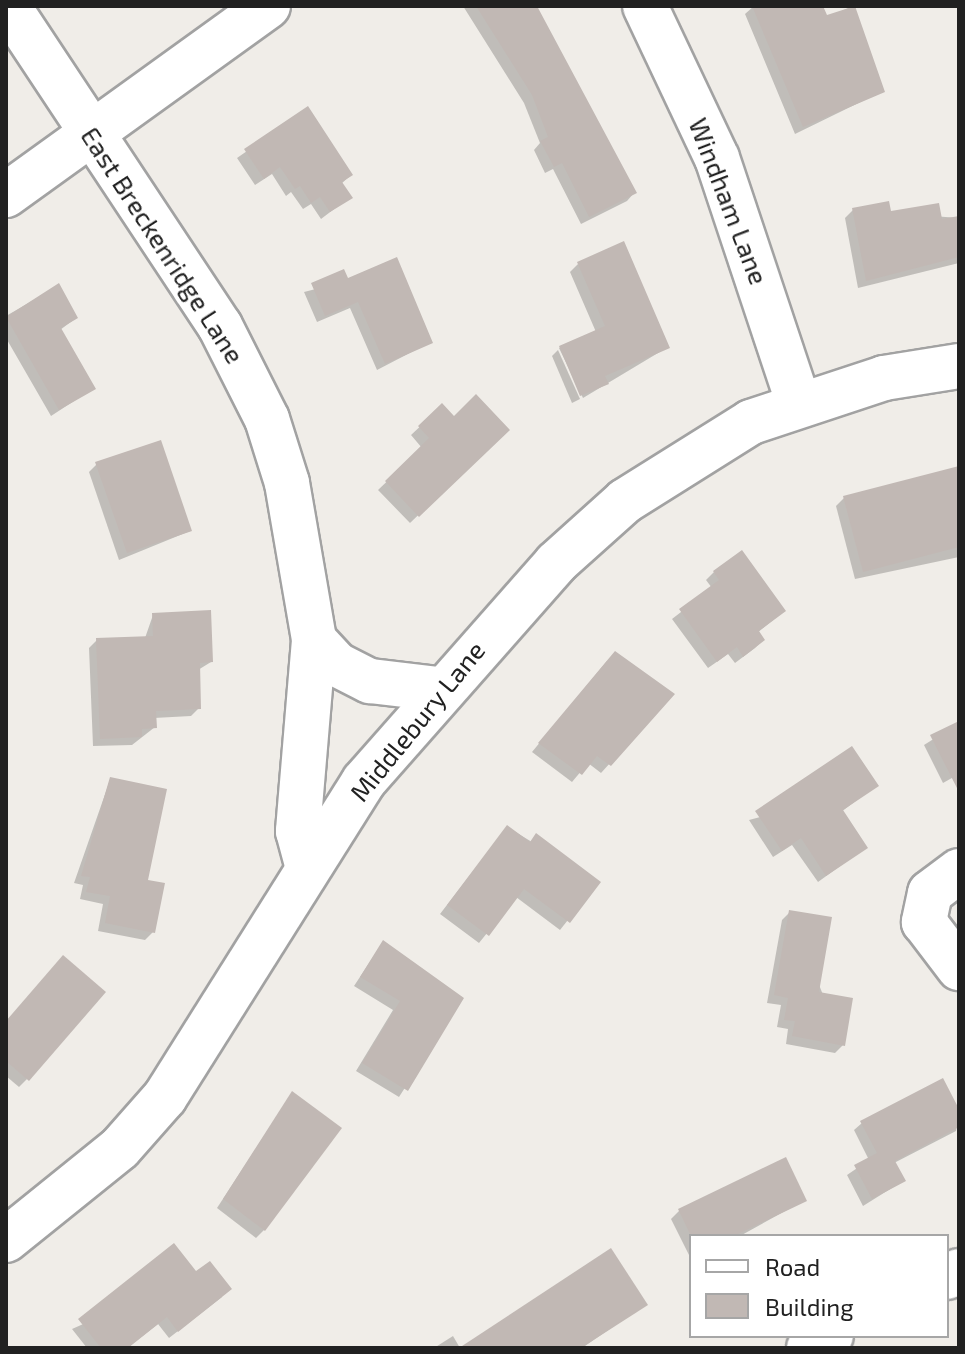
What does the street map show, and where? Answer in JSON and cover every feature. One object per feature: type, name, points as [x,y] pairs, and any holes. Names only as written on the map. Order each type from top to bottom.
[{"type":"street","name":"East Breckenridge Lane","points":[[8,6],[220,326],[267,419],[287,483],[314,640],[298,831],[307,864]]},
{"type":"street","points":[[6,195],[268,6]]},
{"type":"street","name":"Windham Lane","points":[[645,6],[717,158],[798,402]]},
{"type":"street","name":"Middlebury Lane","points":[[6,1240],[120,1148],[165,1097],[210,1035],[307,864],[438,689],[625,501],[699,450],[798,402],[959,366]]},
{"type":"street","points":[[314,640],[336,664],[370,681],[438,689]]},
{"type":"street","points":[[959,871],[930,893],[924,922],[959,968]]},
{"type":"street","points":[[809,1348],[827,1338]]},
{"type":"building","points":[[476,6],[537,6],[637,193],[589,217],[562,163],[554,167],[540,141],[548,137],[532,95]]},
{"type":"building","points":[[752,6],[823,6],[827,15],[855,6],[885,92],[803,127]]},
{"type":"building","points":[[308,106],[353,175],[342,182],[353,198],[330,212],[320,197],[311,203],[300,186],[295,189],[280,167],[264,179],[244,149]]},
{"type":"building","points":[[889,201],[891,211],[939,203],[942,219],[959,216],[959,257],[866,281],[852,208]]},
{"type":"building","points":[[624,241],[670,348],[605,376],[609,384],[580,396],[559,346],[605,326],[577,262]]},
{"type":"building","points":[[397,257],[433,343],[385,364],[358,302],[325,316],[311,283],[344,269],[348,278]]},
{"type":"building","points":[[59,283],[78,318],[61,328],[96,389],[59,410],[6,317]]},
{"type":"building","points":[[476,394],[510,430],[419,517],[385,481],[429,438],[418,426],[442,403],[454,416]]},
{"type":"building","points":[[161,440],[192,531],[127,553],[95,462]]},
{"type":"building","points":[[959,466],[959,547],[863,572],[843,496]]},
{"type":"building","points":[[742,550],[786,611],[759,631],[765,640],[743,657],[737,647],[717,662],[679,609],[719,580],[713,571]]},
{"type":"building","points":[[211,610],[213,662],[200,663],[201,709],[156,711],[157,728],[142,729],[142,737],[100,739],[96,638],[153,636],[152,613]]},
{"type":"building","points":[[615,651],[675,694],[611,766],[597,756],[582,775],[538,743]]},
{"type":"building","points":[[959,721],[959,792],[930,735]]},
{"type":"building","points":[[852,746],[879,786],[843,810],[868,848],[826,876],[801,838],[782,851],[755,811]]},
{"type":"building","points":[[110,777],[167,789],[148,880],[165,883],[155,933],[105,923],[110,896],[86,892],[90,877],[81,876]]},
{"type":"building","points":[[507,825],[530,842],[536,833],[601,882],[570,923],[524,889],[489,936],[447,905]]},
{"type":"building","points":[[789,910],[832,917],[819,992],[853,998],[845,1046],[792,1036],[795,1021],[784,1020],[788,998],[774,995]]},
{"type":"building","points":[[383,940],[464,998],[408,1091],[362,1063],[400,1001],[360,977]]},
{"type":"building","points":[[63,955],[106,992],[29,1081],[6,1061],[6,1021]]},
{"type":"building","points":[[943,1078],[959,1109],[959,1127],[895,1161],[906,1181],[872,1199],[854,1165],[877,1153],[860,1121]]},
{"type":"building","points":[[292,1091],[342,1128],[265,1231],[223,1199]]},
{"type":"building","points":[[786,1157],[807,1201],[738,1234],[690,1234],[678,1209]]},
{"type":"building","points":[[174,1243],[196,1271],[210,1261],[232,1289],[178,1332],[167,1317],[128,1348],[101,1348],[78,1319]]},
{"type":"building","points":[[611,1248],[648,1305],[581,1348],[459,1348]]}]
